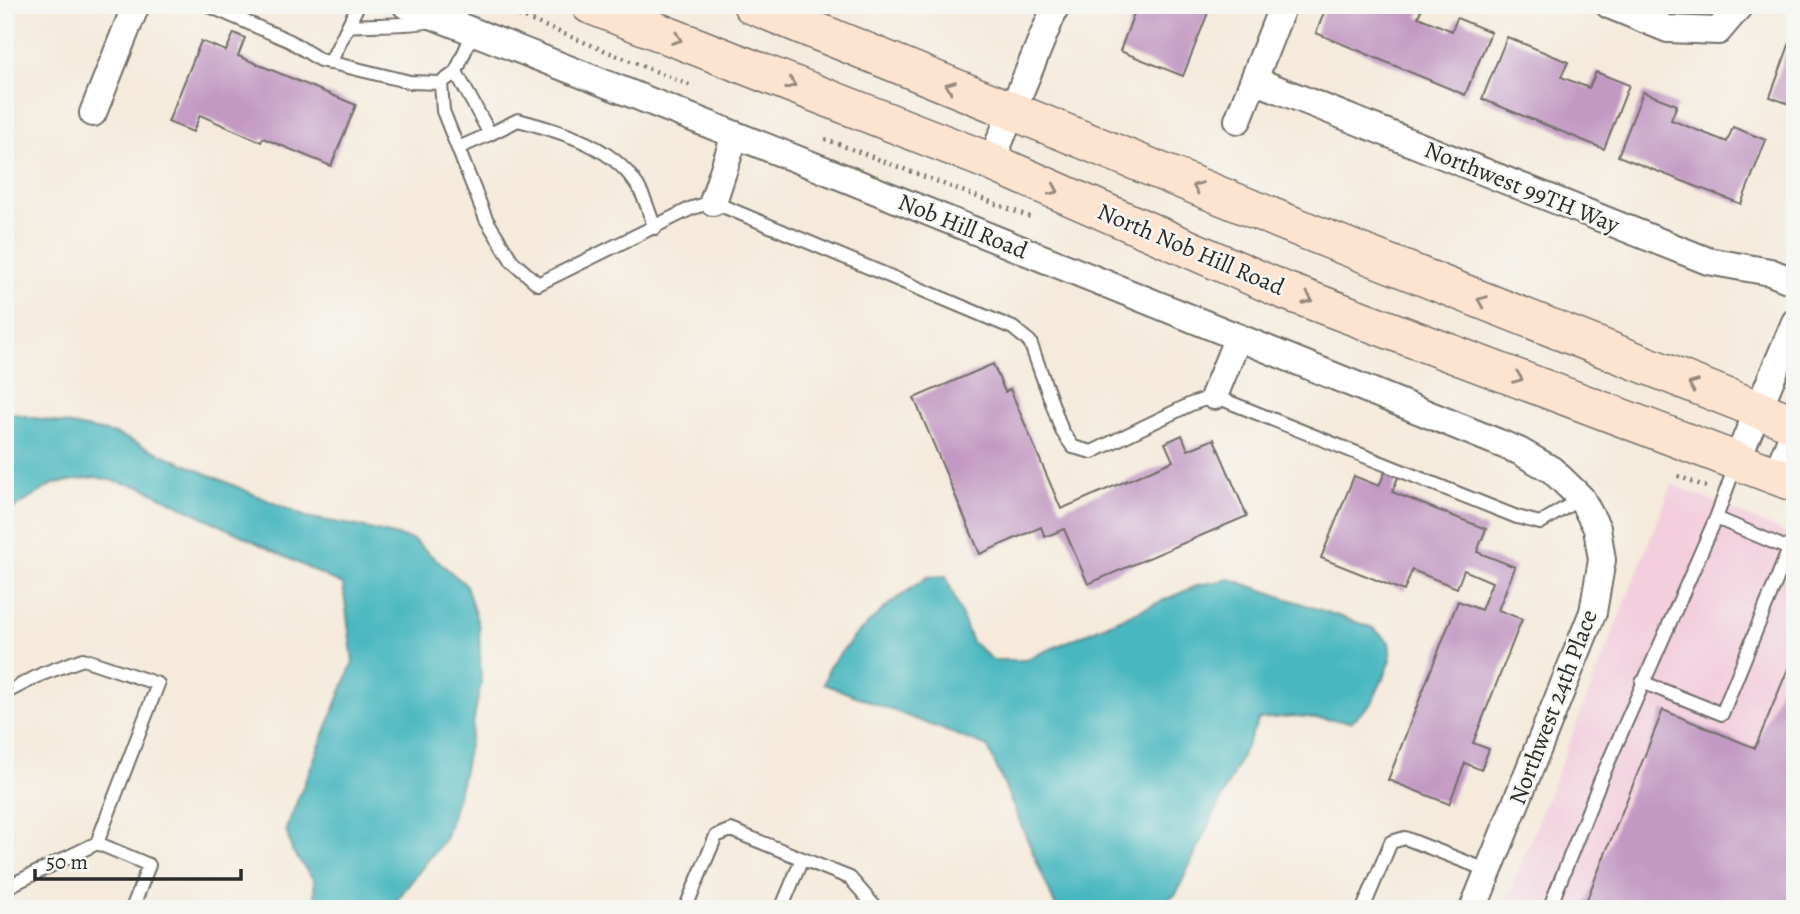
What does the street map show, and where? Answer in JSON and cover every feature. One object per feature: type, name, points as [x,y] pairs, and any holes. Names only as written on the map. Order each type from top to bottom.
[{"type":"main road","name":"North Nob Hill Road","points":[[590,5],[991,162],[1283,290],[1786,479]]},
{"type":"main road","points":[[752,5],[1795,426]]},
{"type":"street","points":[[93,113],[136,5]]},
{"type":"street","name":"Nob Hill Road","points":[[406,5],[1519,451]]},
{"type":"street","points":[[991,162],[1056,5]]},
{"type":"street","points":[[1238,120],[1283,5]]},
{"type":"street","points":[[1609,5],[1668,29],[1717,31],[1740,5]]},
{"type":"street","name":"Northwest 99TH Way","points":[[1254,79],[1707,261],[1770,272],[1795,282]]},
{"type":"street","points":[[713,202],[735,135]]},
{"type":"street","points":[[1737,460],[1795,322]]},
{"type":"street","points":[[1214,396],[1238,337]]},
{"type":"street","points":[[1786,479],[1795,426]]},
{"type":"street","name":"Northwest 24th Place","points":[[1474,909],[1593,612],[1602,560],[1597,528],[1581,498],[1552,470],[1519,451]]},
{"type":"lane","points":[[206,5],[290,41],[320,60],[410,82],[441,83],[456,72],[474,32]]},
{"type":"lane","points":[[330,63],[358,5]]},
{"type":"lane","points":[[348,26],[419,24],[442,19]]},
{"type":"lane","points":[[456,72],[490,134]]},
{"type":"lane","points":[[441,83],[443,111],[486,219],[512,261],[538,284],[692,208],[713,202],[1013,328],[1030,342],[1062,431],[1073,447],[1092,452],[1191,404],[1214,396],[1517,517],[1540,523],[1581,498]]},
{"type":"lane","points":[[458,148],[518,120],[562,132],[617,160],[641,191],[655,228]]},
{"type":"lane","points":[[1549,909],[1642,682],[1716,518],[1737,460]]},
{"type":"lane","points":[[1642,682],[1722,715],[1792,551],[1716,518]]},
{"type":"lane","points":[[5,693],[42,674],[83,660],[158,684],[97,843],[5,888]]},
{"type":"lane","points":[[685,909],[716,836],[732,830],[850,878],[877,909]]},
{"type":"lane","points":[[1363,909],[1391,842],[1405,838],[1489,872]]},
{"type":"lane","points":[[97,843],[149,865],[132,909]]},
{"type":"lane","points":[[781,909],[802,859]]},
{"type":"shaded area","points":[[1672,484],[1795,537],[1795,909],[1503,909]]},
{"type":"water","points":[[5,412],[116,434],[306,517],[413,540],[466,585],[479,627],[481,683],[463,775],[446,837],[397,900],[394,909],[315,909],[314,880],[292,851],[286,829],[353,662],[343,585],[142,487],[95,477],[53,484],[16,507],[5,510]]},
{"type":"water","points":[[946,576],[972,642],[993,660],[1025,660],[1199,585],[1230,579],[1373,628],[1389,642],[1391,660],[1372,703],[1351,722],[1296,716],[1259,719],[1176,894],[1151,909],[1060,909],[1056,907],[988,747],[824,684],[829,667],[855,636],[888,605],[927,577]]},
{"type":"building","points":[[1137,5],[1211,5],[1183,76],[1120,51]]},
{"type":"building","points":[[1327,5],[1388,5],[1394,8],[1395,5],[1423,5],[1418,17],[1452,31],[1457,18],[1491,32],[1465,95],[1316,33]]},
{"type":"building","points":[[234,33],[245,38],[238,56],[356,105],[331,166],[263,138],[261,142],[200,115],[193,132],[168,122],[201,41],[226,51]]},
{"type":"building","points":[[1507,37],[1568,62],[1561,77],[1589,88],[1596,72],[1629,85],[1604,149],[1482,99]]},
{"type":"building","points":[[1792,37],[1795,38],[1795,106],[1770,97]]},
{"type":"building","points":[[1643,92],[1677,105],[1671,120],[1727,142],[1733,127],[1766,140],[1741,204],[1618,156]]},
{"type":"building","points":[[993,364],[1005,392],[1010,389],[1061,509],[1173,461],[1165,443],[1182,435],[1188,450],[1214,439],[1247,516],[1088,584],[1064,529],[1045,537],[1041,527],[980,554],[914,398]]},
{"type":"building","points":[[1386,470],[1399,475],[1392,492],[1486,529],[1477,552],[1515,567],[1498,610],[1522,619],[1473,743],[1489,749],[1481,770],[1465,763],[1449,804],[1388,780],[1458,601],[1481,610],[1492,582],[1464,570],[1457,588],[1412,570],[1404,591],[1321,558],[1354,476],[1379,486]]},
{"type":"building","points":[[1795,652],[1795,909],[1583,909],[1663,710],[1755,748]]}]
